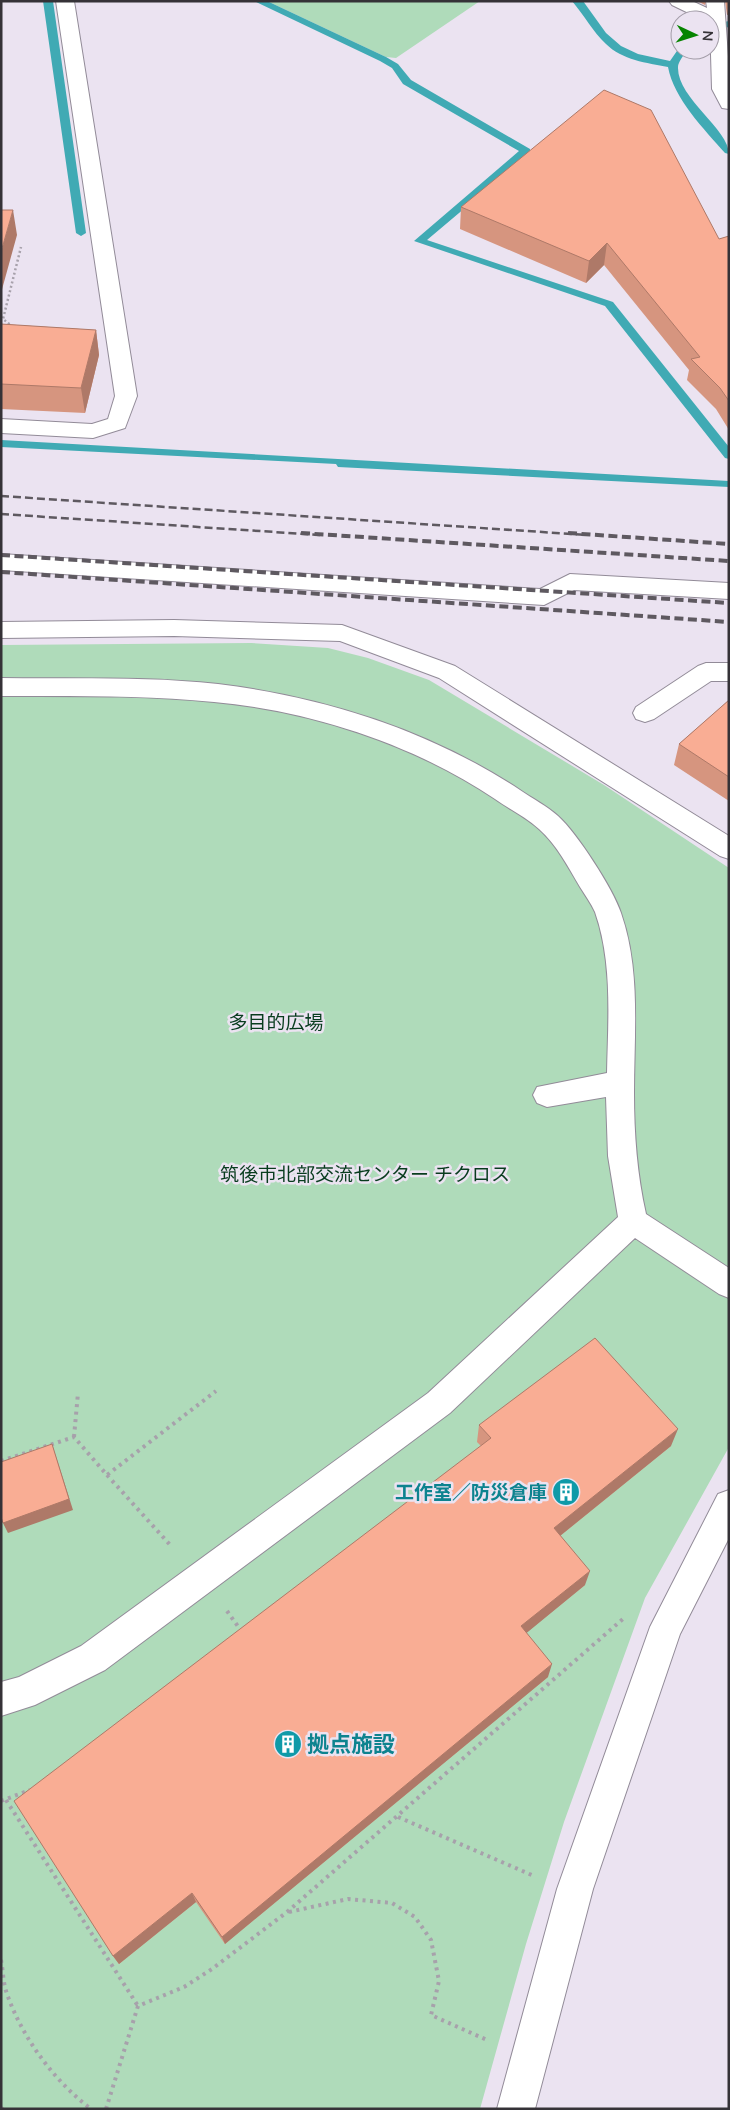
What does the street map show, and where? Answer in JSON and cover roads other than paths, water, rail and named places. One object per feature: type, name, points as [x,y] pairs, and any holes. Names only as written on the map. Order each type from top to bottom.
[{"type":"street","points":[[1,426],[93,431],[117,423],[126,396],[65,1]]},
{"type":"street","points":[[678,1],[715,10]]},
{"type":"street","points":[[718,60],[720,89],[729,104]]},
{"type":"street","points":[[1,562],[544,597],[570,582],[729,591]]},
{"type":"street","points":[[1,630],[174,628],[342,633],[447,672],[729,850]]},
{"type":"street","points":[[645,713],[706,672],[729,672]]},
{"type":"street","points":[[1,687],[216,693],[325,714],[399,739],[450,762],[505,791],[551,825],[580,864],[607,910],[617,951],[621,996],[620,1119],[625,1188],[633,1221],[729,1285]]},
{"type":"street","points":[[547,1095],[620,1083]]},
{"type":"street","points":[[1,1699],[23,1692],[92,1658],[439,1403],[633,1221]]},
{"type":"street","points":[[516,2109],[575,1889],[666,1627],[729,1505]]},
{"type":"water","points":[[1,440],[729,481],[729,487],[1,447]]},
{"type":"waterway","points":[[48,1],[81,233]]},
{"type":"waterway","points":[[259,1],[383,59],[395,66],[407,82],[526,151],[419,241],[609,304],[729,455]]},
{"type":"waterway","points":[[577,1],[603,35],[617,48],[635,56],[673,65]]},
{"type":"waterway","points":[[720,26],[729,24]]},
{"type":"waterway","points":[[676,60],[673,67],[679,86],[695,110],[729,151]]},
{"type":"railway","points":[[1,496],[587,535]]},
{"type":"railway","points":[[1,514],[320,535]]},
{"type":"railway","points":[[301,533],[729,561]]},
{"type":"railway","points":[[568,533],[729,544]]},
{"type":"railway","points":[[1,555],[729,603]]},
{"type":"railway","points":[[1,572],[729,622]]},
{"type":"place","name":"工作室／防災倉庫","points":[[566,1492]]},
{"type":"place","name":"拠点施設","points":[[288,1744]]},
{"type":"park label","name":"多目的広場","points":[[276,1022]]},
{"type":"park label","name":"筑後市北部交流センター チクロス","points":[[365,1174]]}]
